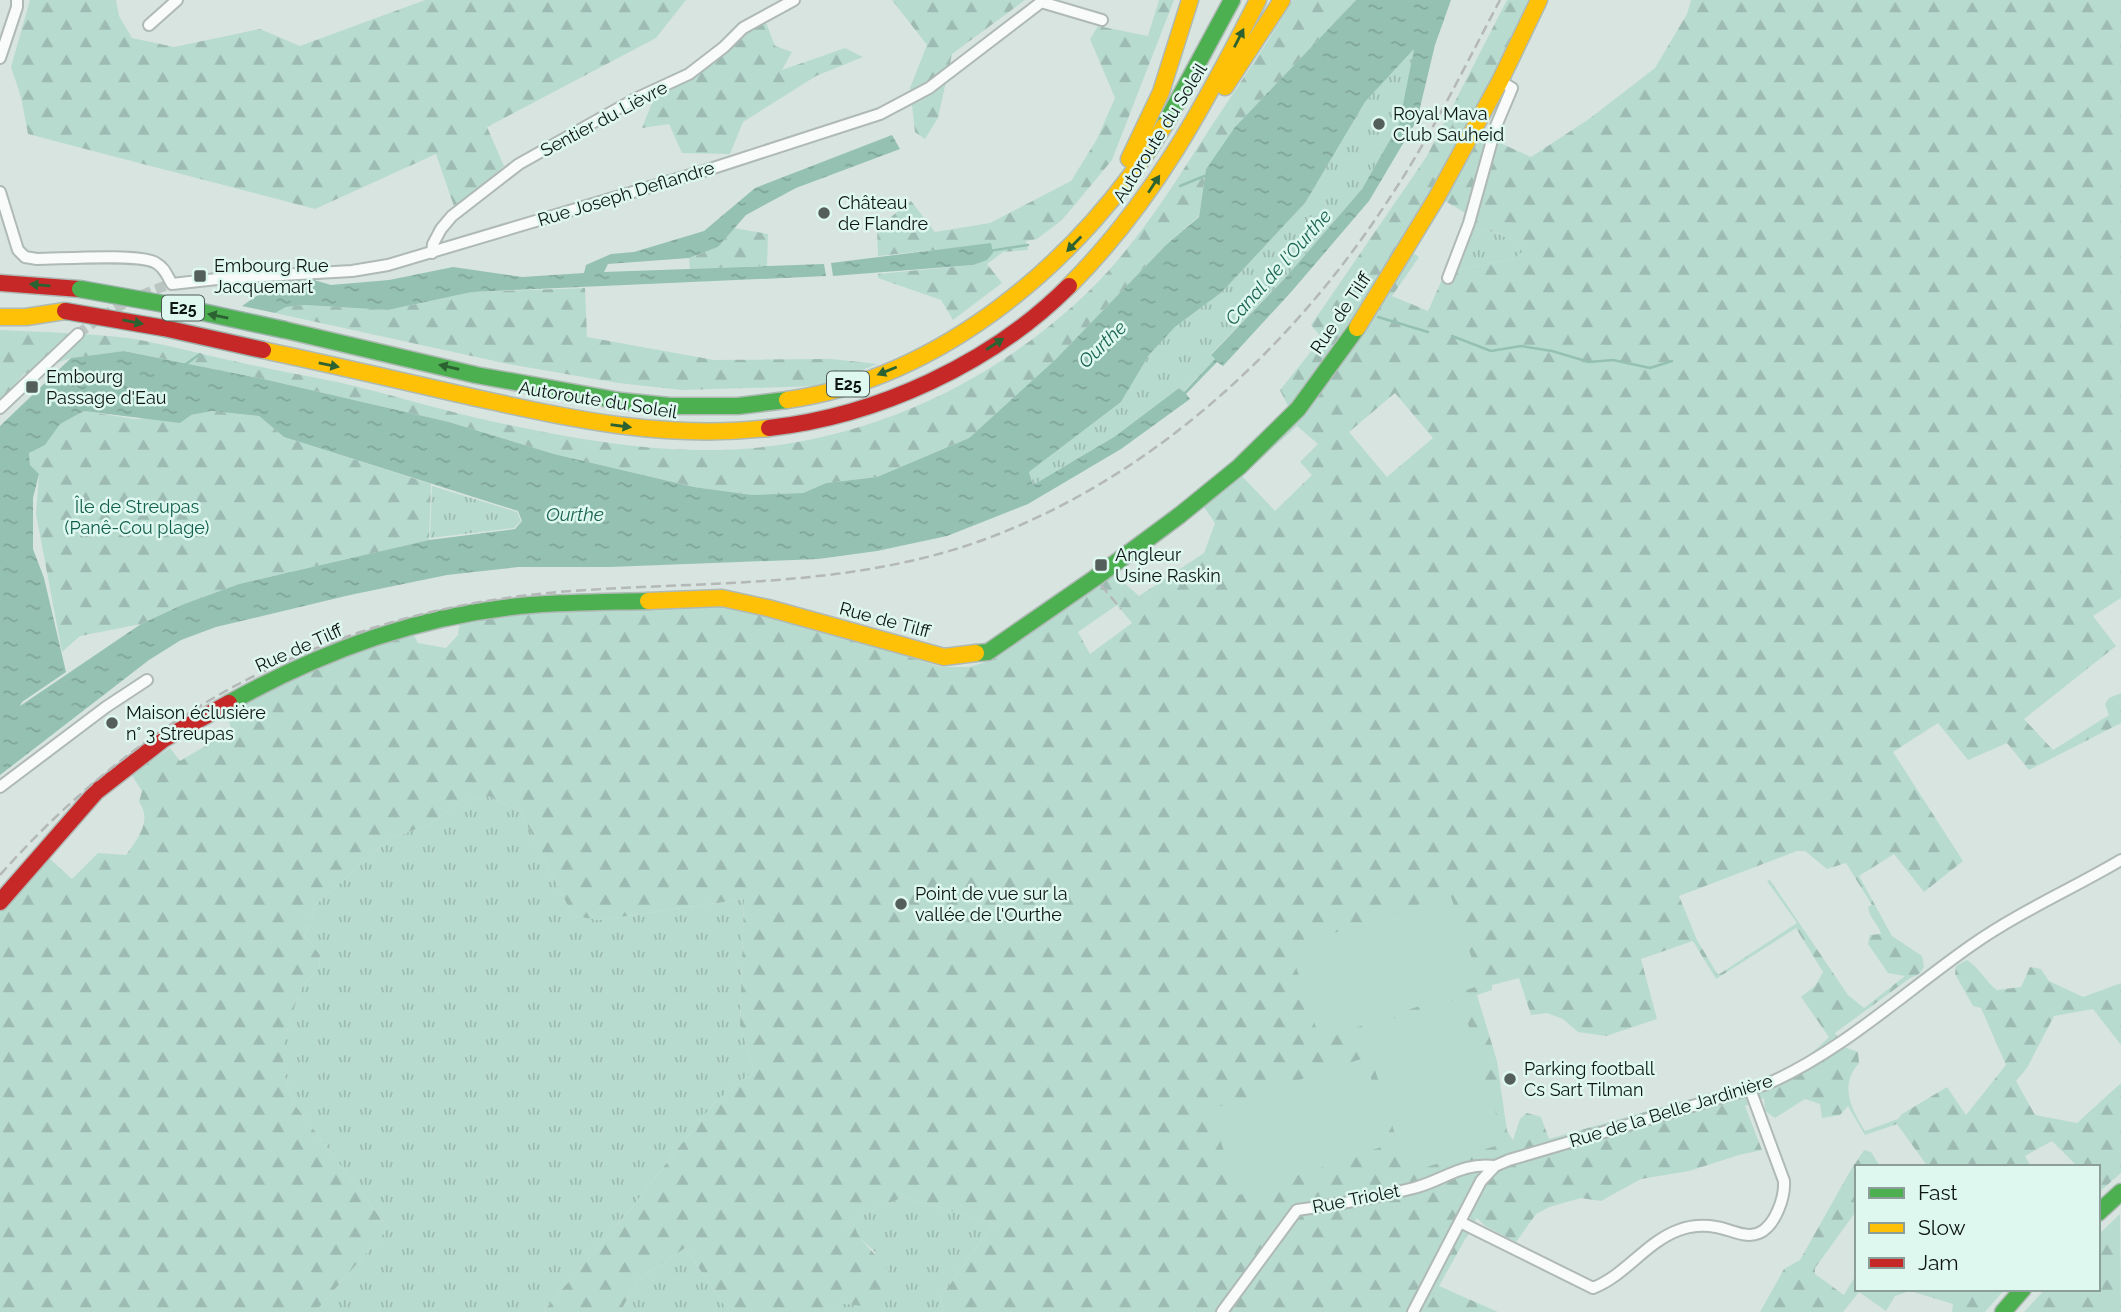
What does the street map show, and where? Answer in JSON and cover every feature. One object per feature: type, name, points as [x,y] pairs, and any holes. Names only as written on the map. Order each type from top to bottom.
[{"type":"main road","points":[[1118,192],[1123,170],[1161,92],[1190,0]]},
{"type":"main road","name":"Autoroute du Soleil","points":[[0,283],[80,289],[170,305],[579,395],[673,406],[738,406],[774,402],[885,372],[961,335],[1012,300],[1058,260],[1118,192],[1144,157],[1232,0]]},
{"type":"main road","name":"Autoroute du Soleil","points":[[0,306],[65,311],[164,328],[554,415],[622,427],[668,432],[739,433],[815,420],[856,410],[936,378],[971,360],[1024,324],[1073,283],[1100,256],[1149,193],[1196,118],[1258,0]]},
{"type":"main road","points":[[1196,118],[1231,81],[1282,0]]},
{"type":"main road","name":"Rue de Tilff","points":[[0,902],[37,861],[71,817],[96,792],[164,739],[278,676],[341,648],[412,626],[530,605],[722,598],[768,608],[944,657],[988,652],[1095,579],[1180,514],[1239,467],[1298,409],[1355,331],[1437,197],[1500,81],[1539,0]]},
{"type":"main road","points":[[0,317],[26,317],[65,311]]},
{"type":"main road","points":[[2100,1211],[2121,1192]]},
{"type":"main road","points":[[2003,1312],[2021,1291]]},
{"type":"street","points":[[1,56],[17,0]]},
{"type":"street","points":[[149,25],[177,0]]},
{"type":"street","name":"Sentier du Lièvre","points":[[432,253],[433,244],[441,229],[452,216],[519,164],[563,142],[635,99],[689,74],[724,47],[743,28],[794,0]]},
{"type":"street","points":[[1042,1],[1102,20]]},
{"type":"street","name":"Rue Joseph Deflandre","points":[[0,192],[19,250],[25,257],[132,258],[154,261],[164,269],[172,284],[352,271],[388,265],[697,173],[880,114],[929,88],[1042,1]]},
{"type":"street","points":[[1448,278],[1469,223],[1496,126],[1512,88],[1500,81]]},
{"type":"street","points":[[0,408],[78,334]]},
{"type":"street","points":[[0,787],[106,707],[148,680]]},
{"type":"street","name":"Rue de la Belle Jardinière","points":[[1495,1166],[1750,1089],[1790,1074],[1850,1035],[2019,915],[2121,860]]},
{"type":"street","points":[[1460,1222],[1593,1288],[1615,1276],[1660,1240],[1681,1229],[1704,1226],[1748,1235],[1758,1233],[1771,1222],[1780,1205],[1784,1189],[1750,1089]]},
{"type":"street","name":"Rue Triolet","points":[[1222,1312],[1297,1210],[1343,1204],[1413,1188],[1479,1164],[1495,1166]]},
{"type":"street","points":[[1413,1312],[1481,1181],[1495,1166]]},
{"type":"green space","points":[[30,0],[116,0],[119,16],[132,38],[174,47],[260,29],[300,46],[425,0],[686,0],[656,38],[487,127],[504,166],[455,209],[436,154],[315,209],[28,134],[21,97],[11,67]]},
{"type":"green space","points":[[892,0],[1025,0],[952,54],[938,118],[925,139],[915,132],[910,88],[927,45]]},
{"type":"green space","points":[[1159,0],[1174,0],[1112,160],[1062,220],[1037,239],[1026,241],[1028,250],[1003,252],[987,264],[1002,283],[953,320],[941,300],[878,278],[878,274],[973,265],[991,244],[878,256],[877,228],[911,201],[935,232],[990,223],[1071,181],[1097,139],[1115,98],[1090,39],[1098,26],[1148,36]]},
{"type":"green space","points":[[1293,0],[1356,0],[1235,127],[1206,169],[1199,216],[1167,244],[1056,359],[969,438],[877,477],[826,483],[803,493],[752,495],[694,487],[554,454],[449,422],[259,378],[125,351],[71,358],[24,374],[0,401],[0,330],[140,340],[342,383],[495,422],[620,444],[696,450],[751,448],[805,441],[858,428],[909,409],[958,386],[1005,358],[1049,326],[1090,290],[1123,254],[1181,174]]},
{"type":"green space","points":[[1507,0],[1543,0],[1478,133],[1531,157],[1589,119],[1655,68],[1687,14],[1691,0],[2121,0],[2121,598],[2093,616],[2116,646],[2024,719],[2053,750],[2109,715],[2105,704],[2109,698],[2121,693],[2121,723],[2029,770],[2007,743],[1968,760],[1938,723],[1893,752],[1963,861],[1924,892],[1894,854],[1859,876],[1892,936],[1922,956],[1924,967],[1919,974],[1835,1033],[1844,1047],[1858,1052],[1859,1063],[1848,1089],[1855,1114],[1865,1131],[1898,1119],[1947,1087],[1966,1115],[2006,1065],[1981,1008],[1973,1006],[1955,974],[1956,966],[1967,960],[1997,990],[2021,987],[2030,967],[2041,969],[2049,981],[2083,997],[2121,983],[2121,1045],[2093,1009],[2054,1016],[2027,1068],[2016,1081],[2035,1115],[2077,1123],[2121,1083],[2121,1173],[2100,1191],[2100,1165],[2076,1165],[2052,1141],[2025,1156],[2030,1165],[1927,1165],[1897,1124],[1865,1135],[1848,1106],[1840,1115],[1822,1118],[1820,1104],[1805,1099],[1775,1118],[1765,1111],[1764,1098],[1745,1106],[1762,1150],[1689,1171],[1641,1179],[1601,1201],[1581,1198],[1549,1207],[1536,1214],[1516,1242],[1485,1226],[1477,1218],[1439,1286],[1498,1312],[943,1312],[941,1297],[994,1223],[903,1197],[846,1222],[848,1226],[855,1227],[892,1276],[886,1300],[878,1308],[839,1303],[828,1312],[729,1312],[685,1248],[638,1280],[620,1312],[543,1312],[632,1207],[714,1103],[754,1071],[740,1025],[744,899],[599,920],[573,916],[520,811],[486,795],[460,802],[429,824],[390,839],[314,906],[311,923],[304,935],[320,955],[319,967],[300,990],[288,1028],[282,1053],[285,1077],[295,1105],[388,1228],[315,1312],[0,1312],[0,912],[49,858],[72,879],[98,853],[126,855],[144,823],[143,809],[139,802],[142,791],[131,774],[170,748],[180,761],[232,730],[225,713],[343,651],[412,632],[418,643],[446,648],[458,635],[460,622],[545,606],[721,605],[766,613],[941,667],[969,667],[992,660],[1117,569],[1114,574],[1139,596],[1204,553],[1215,523],[1204,507],[1297,424],[1280,390],[1322,338],[1311,325],[1427,156]],"holes":[[[1445,201],[1467,214],[1463,227],[1494,232],[1528,247],[1515,258],[1445,273],[1428,311],[1392,296],[1419,257],[1411,251]],[[1395,393],[1433,438],[1387,477],[1349,432]],[[1297,426],[1318,444],[1300,462],[1312,475],[1275,511],[1242,476]],[[1117,605],[1132,623],[1090,654],[1078,632]],[[1797,851],[1805,851],[1827,869],[1846,863],[1872,905],[1868,907],[1869,911],[1881,934],[1870,935],[1868,944],[1888,973],[1905,976],[1864,1008],[1848,995],[1770,880],[1767,881],[1797,923],[1718,975],[1697,940],[1679,896]],[[1796,928],[1823,972],[1815,986],[1801,997],[1829,1037],[1796,1063],[1757,1081],[1549,1139],[1541,1117],[1527,1113],[1520,1119],[1513,1140],[1507,1131],[1497,1061],[1477,995],[1492,990],[1492,985],[1519,978],[1531,1015],[1547,1013],[1563,1019],[1578,1032],[1606,1036],[1657,1019],[1641,959],[1693,941],[1716,979]]]},
{"type":"green space","points":[[763,15],[775,46],[792,52],[782,70],[845,48],[863,57],[816,76],[743,122],[730,154],[682,153],[669,124],[642,128],[657,90],[669,85]]},
{"type":"green space","points":[[1415,48],[1399,124],[1362,189],[1286,277],[1211,354],[1215,359],[1183,392],[1179,388],[1114,437],[1033,485],[1029,472],[1121,402],[1149,355],[1175,327],[1222,292],[1305,203],[1365,102]]},
{"type":"green space","points":[[1463,227],[1494,232],[1529,247],[1515,258],[1445,273]]},
{"type":"green space","points":[[734,228],[768,234],[767,266],[690,269],[689,258],[718,247]]},
{"type":"green space","points":[[585,288],[587,337],[714,360],[831,359],[878,364],[820,386],[682,390],[618,383],[508,364],[275,313],[286,307],[305,305],[388,310],[472,292]]},
{"type":"green space","name":"Île de Streupas (Panê-Cou plage)","points":[[84,411],[135,419],[212,411],[259,416],[284,437],[431,484],[429,540],[239,584],[184,604],[141,624],[80,636],[62,652],[36,514],[39,475],[30,465],[29,452],[45,445],[59,424]]},
{"type":"green space","points":[[432,486],[517,512],[521,521],[514,528],[430,538]]},
{"type":"green space","points":[[486,795],[520,811],[573,916],[599,920],[744,899],[740,1025],[754,1071],[714,1103],[632,1207],[543,1312],[315,1312],[388,1228],[295,1105],[285,1077],[281,1053],[288,1028],[300,990],[319,967],[320,955],[304,935],[311,923],[314,906],[390,839],[429,824],[460,802]]},
{"type":"green space","points":[[1450,894],[1481,985],[1320,1040],[1290,948]]},
{"type":"green space","points":[[1460,998],[1505,1143],[1407,1173],[1362,1028]]},
{"type":"green space","points":[[1364,1058],[1393,1143],[1239,1195],[1210,1110]]},
{"type":"green space","points":[[1864,1150],[1871,1152],[1878,1163],[1855,1165],[1855,1213],[1815,1268],[1815,1274],[1844,1295],[1855,1276],[1855,1291],[1910,1291],[1895,1296],[1886,1311],[1859,1292],[1843,1312],[1760,1312],[1784,1269],[1800,1260],[1849,1173]]},
{"type":"green space","points":[[903,1197],[994,1223],[941,1297],[943,1312],[828,1312],[839,1303],[878,1307],[875,1252],[856,1234],[854,1227],[848,1226],[846,1222]]},
{"type":"green space","points":[[2120,1214],[2121,1312],[2024,1312],[2043,1291],[2100,1291],[2100,1233]]},
{"type":"green space","points":[[685,1248],[729,1312],[620,1312],[638,1280]]},
{"type":"green space","points":[[1910,1291],[2003,1291],[1985,1312],[1952,1312],[1953,1304]]},
{"type":"water","name":"Ourthe","points":[[1356,0],[1451,0],[1435,45],[1417,120],[1369,201],[1223,366],[1217,362],[1186,394],[1190,399],[1121,449],[1028,504],[947,536],[877,551],[818,559],[610,567],[518,567],[447,575],[216,627],[181,640],[149,660],[0,775],[0,426],[71,358],[124,351],[259,378],[449,422],[554,454],[694,487],[752,495],[803,493],[826,483],[877,477],[969,438],[1056,359],[1167,244],[1199,217],[1206,169],[1235,127]],"holes":[[[1414,49],[1399,124],[1362,189],[1286,277],[1211,355],[1215,359],[1184,392],[1179,388],[1114,437],[1033,485],[1029,472],[1121,402],[1149,355],[1175,327],[1222,292],[1305,203],[1365,102]],[[84,411],[180,423],[191,415],[212,411],[259,416],[284,437],[518,511],[522,521],[515,529],[429,540],[239,584],[184,604],[141,624],[20,706],[66,672],[44,578],[33,549],[33,498],[39,474],[30,465],[29,453],[45,445],[60,424]]]},
{"type":"water","points":[[892,135],[900,149],[796,188],[746,215],[718,247],[689,258],[608,264],[604,272],[824,264],[826,276],[472,292],[388,310],[305,305],[286,307],[275,313],[242,306],[275,283],[314,280],[331,285],[389,280],[453,267],[522,277],[584,273],[586,265],[611,254],[634,252],[704,231],[755,188]]},
{"type":"water","points":[[991,243],[993,253],[987,260],[973,265],[833,276],[831,263]]},
{"type":"waterway","points":[[1180,186],[1207,175]]},
{"type":"waterway","points":[[989,251],[1028,245]]},
{"type":"waterway","points":[[1378,317],[1428,332]]},
{"type":"waterway","points":[[1452,336],[1491,351],[1521,346],[1552,351],[1589,362],[1613,360],[1650,368],[1672,361]]},
{"type":"waterway","points":[[186,364],[200,354]]},
{"type":"tunnel","points":[[78,334],[123,304],[172,284]]},
{"type":"railway","points":[[0,875],[59,814],[121,760],[187,714],[257,674],[330,643],[407,618],[488,601],[572,591],[779,580],[882,567],[933,556],[983,540],[1044,514],[1103,482],[1159,445],[1212,403],[1261,357],[1307,308],[1349,256],[1403,178],[1500,0]]},
{"type":"railway","points":[[1101,585],[1121,609]]},
{"type":"traffic: fast","points":[[1164,126],[1232,0]]},
{"type":"traffic: fast","points":[[80,289],[285,330]]},
{"type":"traffic: fast","points":[[976,653],[988,652],[1095,578],[1239,467],[1298,409],[1357,328]]},
{"type":"traffic: fast","points":[[285,330],[476,375],[621,401],[670,406],[738,406],[787,400]]},
{"type":"traffic: fast","points":[[229,703],[338,651],[413,626],[451,617],[531,605],[648,601]]},
{"type":"traffic: fast","points":[[2100,1211],[2121,1192]]},
{"type":"traffic: fast","points":[[2003,1312],[2021,1291]]},
{"type":"traffic: slow","points":[[1129,159],[1161,92],[1190,0]]},
{"type":"traffic: slow","points":[[1069,286],[1127,221],[1152,186],[1197,114],[1258,0]]},
{"type":"traffic: slow","points":[[1225,87],[1282,0]]},
{"type":"traffic: slow","points":[[1357,328],[1437,197],[1500,81],[1539,0]]},
{"type":"traffic: slow","points":[[787,400],[845,387],[901,366],[954,338],[1004,304],[1051,264],[1093,221],[1131,174],[1164,126]]},
{"type":"traffic: slow","points":[[0,317],[26,317],[65,311]]},
{"type":"traffic: slow","points":[[263,350],[582,420],[693,431],[769,428]]},
{"type":"traffic: slow","points":[[648,601],[722,598],[768,608],[944,657],[976,653]]},
{"type":"traffic: jam","points":[[0,283],[80,289]]},
{"type":"traffic: jam","points":[[769,428],[850,412],[930,382],[1004,339],[1038,314],[1069,286]]},
{"type":"traffic: jam","points":[[65,311],[164,328],[263,350]]},
{"type":"traffic: jam","points":[[0,902],[96,792],[164,739],[229,703]]},
{"type":"place","name":"Royal Mava Club Sauheid","points":[[1379,124]]},
{"type":"place","name":"Château de Flandre","points":[[824,213]]},
{"type":"place","name":"Embourg Rue Jacquemart","points":[[200,276]]},
{"type":"place","name":"Embourg Passage d'Eau","points":[[32,387]]},
{"type":"place","name":"Angleur Usine Raskin","points":[[1101,565]]},
{"type":"place","name":"Maison éclusière n° 3 Streupas","points":[[112,723]]},
{"type":"place","name":"Point de vue sur la vallée de l'Ourthe","points":[[901,904]]},
{"type":"place","name":"Parking football Cs Sart Tilman","points":[[1510,1079]]},
{"type":"water label","name":"Canal de l'Ourthe","points":[[1278,267]]}]
